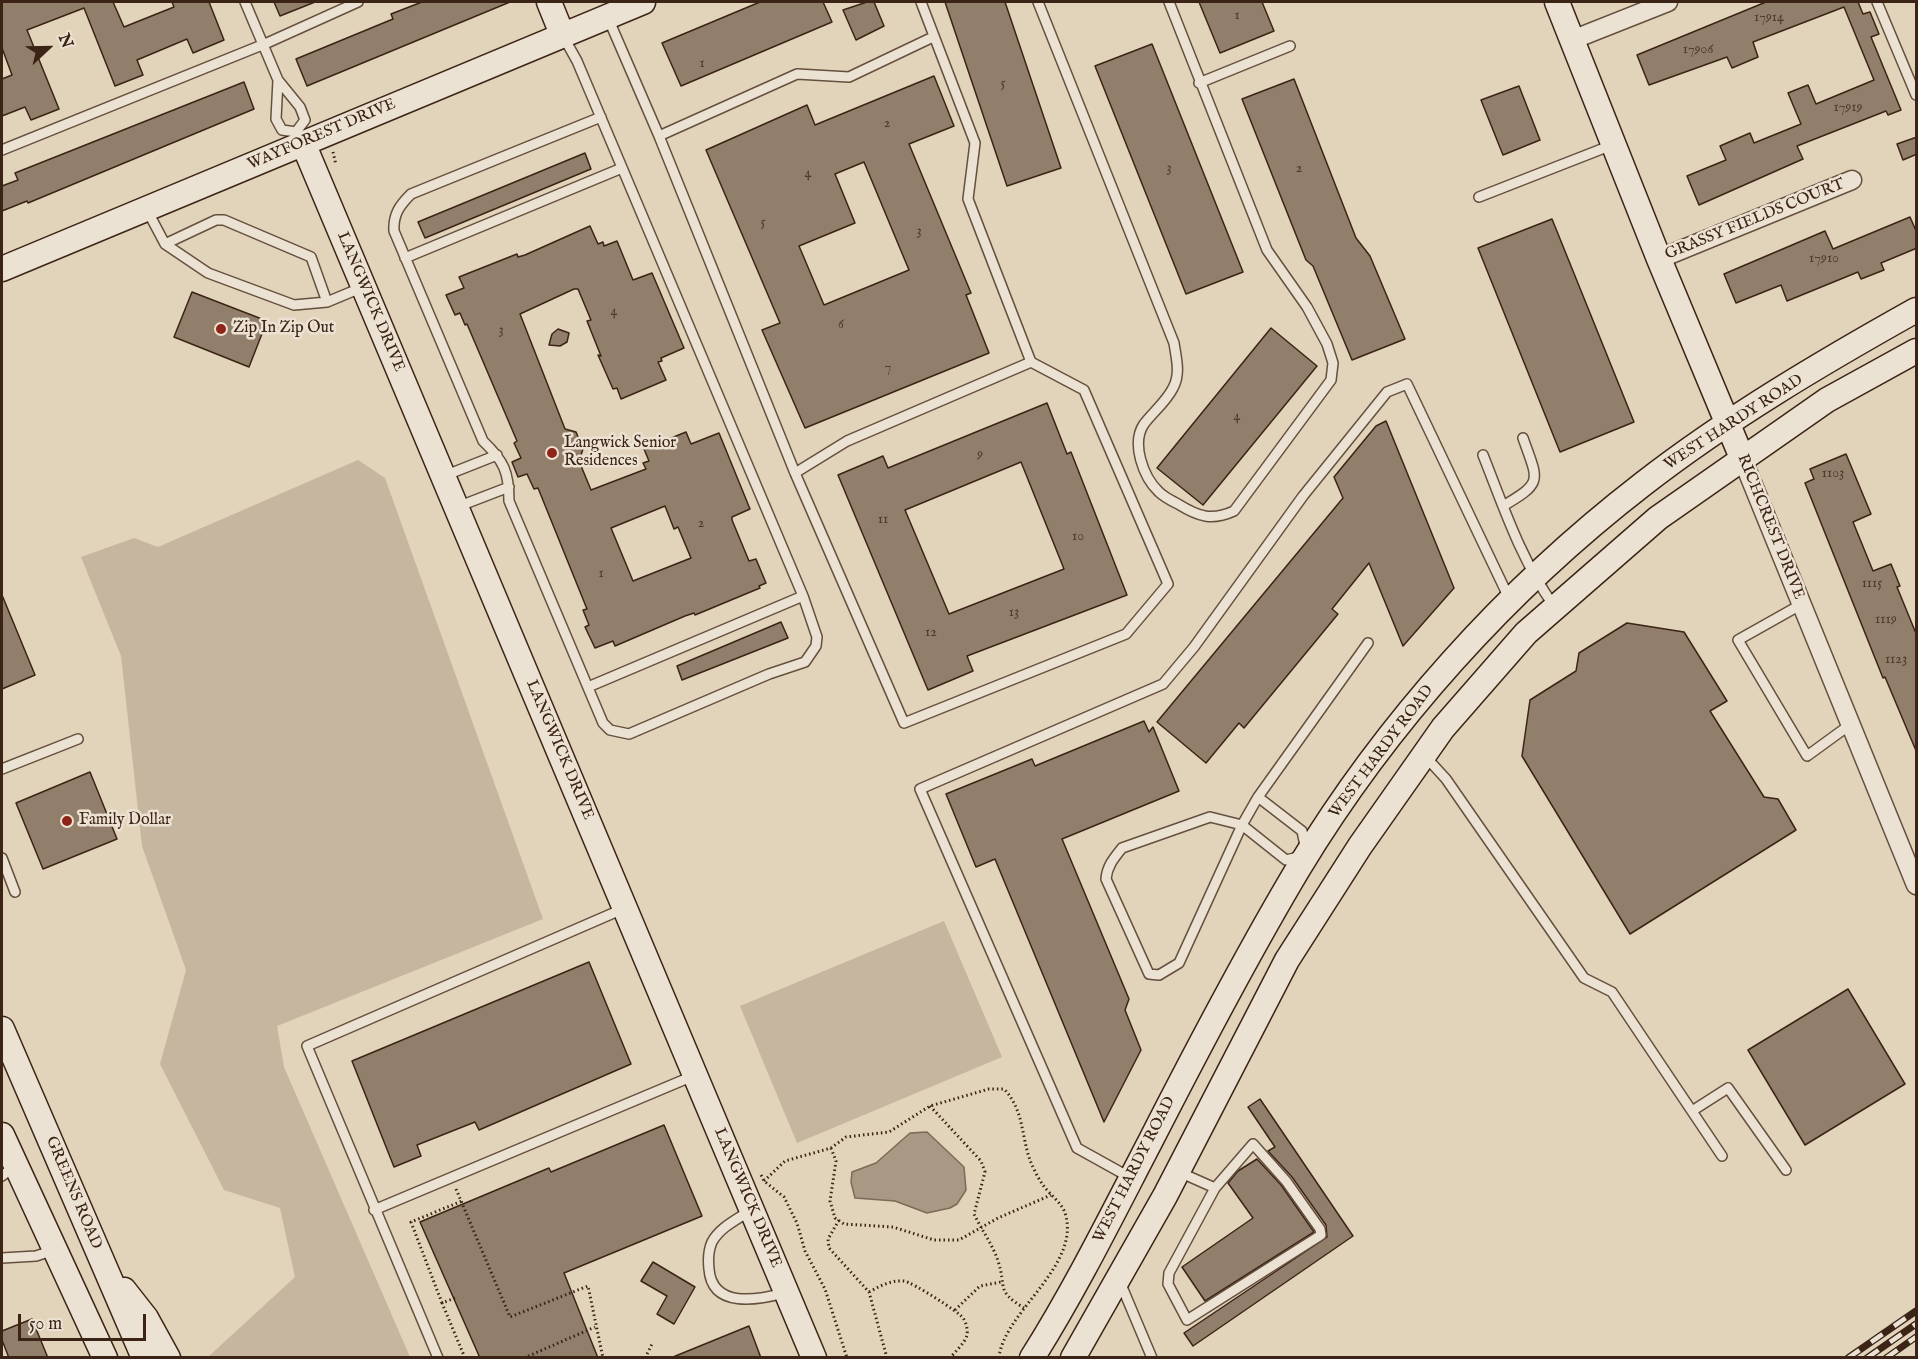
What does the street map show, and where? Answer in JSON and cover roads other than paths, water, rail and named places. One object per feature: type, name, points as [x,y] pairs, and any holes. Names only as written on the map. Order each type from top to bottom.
[{"type":"street","points":[[549,2],[562,34]]},
{"type":"street","name":"WAYFOREST DRIVE","points":[[2,269],[146,208],[300,137],[644,2]]},
{"type":"street","name":"RICHCREST DRIVE","points":[[1557,2],[1659,259],[1917,885]]},
{"type":"street","points":[[1572,39],[1668,2]]},
{"type":"street","name":"LANGWICK DRIVE","points":[[300,137],[814,1358]]},
{"type":"street","name":"GRASSY FIELDS COURT","points":[[1659,259],[1852,180]]},
{"type":"street","name":"WEST HARDY ROAD","points":[[1032,1358],[1071,1297],[1093,1250],[1201,1043],[1307,855],[1367,768],[1460,652],[1534,578],[1643,484],[1728,423],[1917,310]]},
{"type":"street","name":"WEST HARDY ROAD","points":[[1073,1358],[1177,1171],[1287,960],[1340,876],[1443,728],[1526,633],[1658,518],[1827,400],[1917,351]]},
{"type":"street","points":[[1510,601],[1526,633]]},
{"type":"street","points":[[1307,855],[1340,876]]},
{"type":"street","name":"GREENS ROAD","points":[[2,1029],[144,1358]]},
{"type":"street","points":[[2,1135],[8,1171],[58,1259],[105,1358]]},
{"type":"street","points":[[1093,1250],[1118,1279]]},
{"type":"street","points":[[58,1259],[92,1358]]},
{"type":"street","points":[[102,1262],[146,1318],[168,1358]]},
{"type":"lane","points":[[244,2],[278,80],[300,107],[305,120],[300,137],[282,130],[276,119],[278,80]]},
{"type":"lane","points":[[2,150],[263,44],[358,2]]},
{"type":"lane","points":[[607,16],[659,136],[795,472],[904,723],[1126,634],[1168,584],[1084,390],[1031,362],[968,199],[975,143],[921,2]]},
{"type":"lane","points":[[1038,2],[1174,343],[1178,365],[1174,388],[1144,423],[1139,436],[1138,447],[1144,467],[1158,491],[1194,514],[1210,518],[1234,511],[1331,380],[1333,371],[1331,355],[1307,307],[1267,250],[1199,83],[1169,2]]},
{"type":"lane","points":[[1877,2],[1917,95]]},
{"type":"lane","points":[[562,34],[577,61],[803,597],[817,638],[816,646],[805,662],[769,674],[629,734],[610,730],[603,723],[509,501],[507,471],[497,455],[483,441],[405,258],[394,231],[393,222],[396,211],[411,194],[600,117]]},
{"type":"lane","points":[[659,136],[797,74],[849,77],[933,37]]},
{"type":"lane","points":[[1199,83],[1290,46]]},
{"type":"lane","points":[[1479,197],[1614,144]]},
{"type":"lane","points":[[405,258],[622,168]]},
{"type":"lane","points":[[146,208],[165,244],[208,273],[294,304],[327,302],[363,286]]},
{"type":"lane","points":[[165,244],[216,220],[224,220],[311,257],[327,302]]},
{"type":"lane","points":[[795,472],[847,441],[1031,362]]},
{"type":"lane","points":[[1131,1178],[1077,1148],[920,789],[1163,684],[1194,647],[1303,496],[1387,392],[1407,384],[1510,601]]},
{"type":"lane","points":[[1503,506],[1528,491],[1534,484],[1534,468],[1523,438]]},
{"type":"lane","points":[[1483,454],[1534,578],[1556,608]]},
{"type":"lane","points":[[444,476],[497,455]]},
{"type":"lane","points":[[457,507],[509,487]]},
{"type":"lane","points":[[588,687],[803,597]]},
{"type":"lane","points":[[1802,604],[1738,640],[1807,756],[1851,724]]},
{"type":"lane","points":[[1258,796],[1302,831],[1307,855],[1286,860],[1242,825],[1210,817],[1122,848],[1113,860],[1107,870],[1106,879],[1149,974],[1159,975],[1179,963],[1242,825],[1258,796],[1368,643]]},
{"type":"lane","points":[[2,770],[78,739]]},
{"type":"lane","points":[[1424,755],[1446,779],[1584,978],[1612,992],[1722,1156]]},
{"type":"lane","points":[[2,858],[15,892]]},
{"type":"lane","points":[[438,1358],[307,1046],[626,908]]},
{"type":"lane","points":[[374,1210],[450,1176],[696,1075]]},
{"type":"lane","points":[[1692,1111],[1728,1088],[1786,1170]]},
{"type":"lane","points":[[1253,1143],[1286,1181],[1320,1229],[1321,1235],[1187,1320],[1167,1280],[1215,1188],[1253,1143]]},
{"type":"lane","points":[[1177,1171],[1215,1188]]},
{"type":"lane","points":[[753,1209],[722,1229],[712,1242],[708,1257],[710,1275],[717,1290],[740,1300],[756,1301],[786,1292]]},
{"type":"lane","points":[[2,1258],[36,1256],[58,1259]]},
{"type":"lane","points":[[1118,1279],[1152,1358]]},
{"type":"railway","points":[[1848,1358],[1916,1311]]},
{"type":"railway","points":[[1867,1358],[1916,1324]]},
{"type":"railway","points":[[1886,1358],[1916,1337]]},
{"type":"place","name":"Zip In Zip Out","points":[[221,329]]},
{"type":"place","name":"Langwick Senior Residences","points":[[552,453]]},
{"type":"place","name":"Family Dollar","points":[[67,821]]}]
